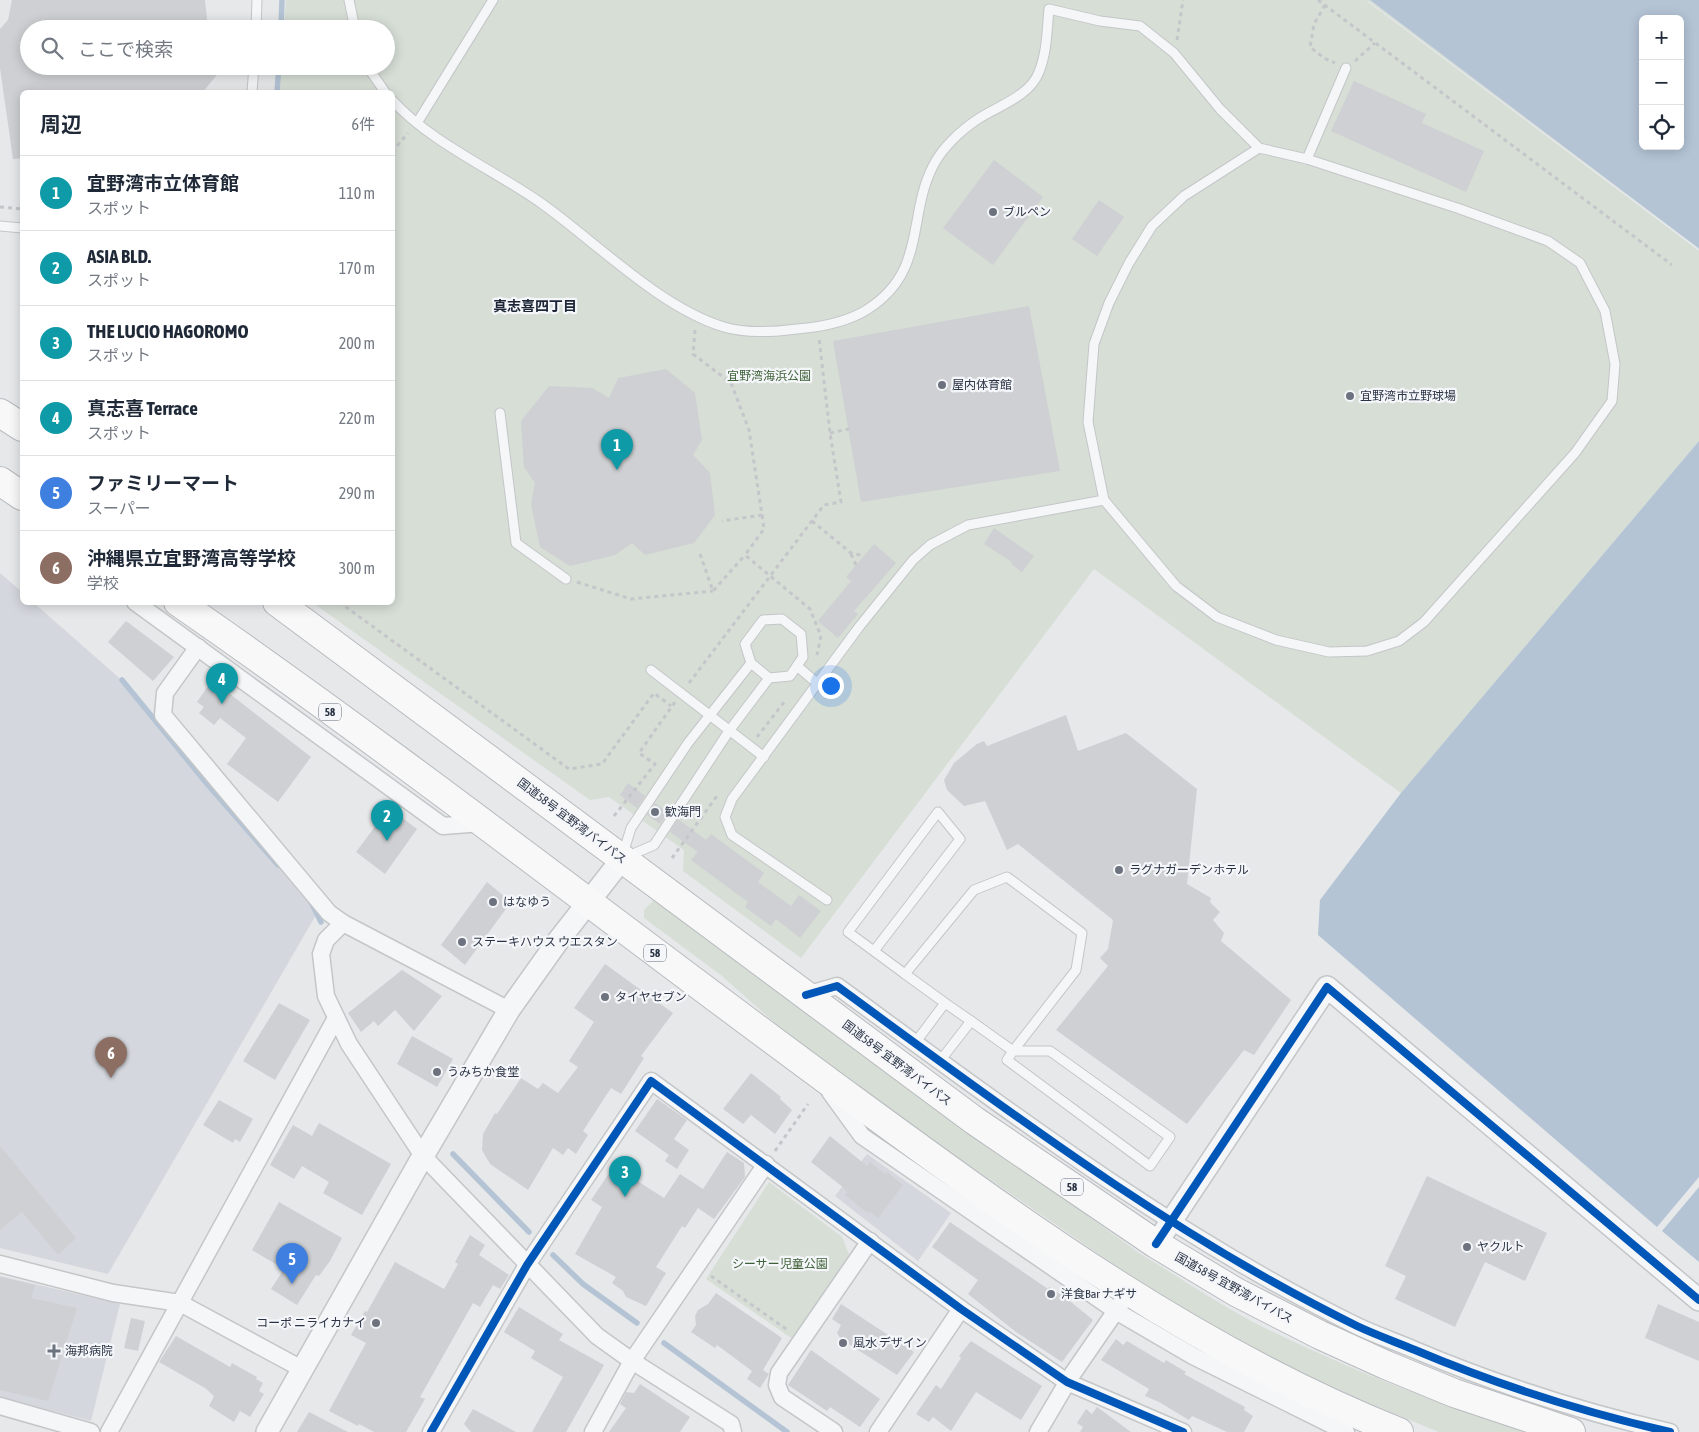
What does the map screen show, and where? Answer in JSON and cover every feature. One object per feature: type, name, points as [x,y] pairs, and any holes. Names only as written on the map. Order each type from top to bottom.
[{"type":"highway","points":[[0,414],[20,426]]},
{"type":"highway","name":"58","points":[[182,605],[482,823],[963,1180],[1122,1301],[1197,1335],[1347,1411],[1399,1432]]},
{"type":"highway","name":"国道58号 宜野湾バイパス","points":[[281,605],[975,1121],[1156,1244],[1236,1292],[1320,1335],[1386,1365],[1454,1393],[1571,1432]]},
{"type":"street","points":[[139,605],[443,826],[482,823]]},
{"type":"street","points":[[198,648],[165,693],[163,715],[329,913],[343,923],[509,1010]]},
{"type":"street","points":[[267,1432],[423,1156],[509,1010],[587,902],[622,859]]},
{"type":"street","points":[[343,923],[326,940],[321,954],[326,996],[349,1044],[423,1156],[598,1336],[632,1362],[731,1424],[733,1432]]},
{"type":"street","points":[[806,995],[837,986],[1053,1142],[1216,1250],[1360,1327],[1471,1374],[1609,1418],[1670,1432]]},
{"type":"street","points":[[1156,1244],[1327,987],[1699,1300]]},
{"type":"street","points":[[108,1432],[336,1018]]},
{"type":"street","points":[[431,1432],[527,1265],[651,1081],[961,1309],[1067,1382],[1163,1428],[1183,1432]]},
{"type":"street","points":[[593,1432],[632,1362],[766,1164]]},
{"type":"street","points":[[834,1432],[782,1397],[777,1385],[780,1373],[870,1241]]},
{"type":"street","points":[[0,1264],[113,1293],[180,1303],[302,1369]]},
{"type":"street","points":[[1038,1432],[1067,1382],[1122,1301],[1193,1356],[1346,1432]]},
{"type":"street","points":[[878,1432],[961,1309]]},
{"type":"street","points":[[0,1406],[91,1432]]},
{"type":"lane","points":[[256,20],[257,0]]},
{"type":"lane","points":[[349,0],[353,20]]},
{"type":"lane","points":[[417,123],[493,0]]},
{"type":"lane","points":[[395,103],[417,123],[541,203],[661,294],[696,316],[725,328],[753,331],[817,328],[868,309],[897,282],[907,264],[914,245],[925,188],[933,165],[958,134],[1029,87],[1039,74],[1044,55],[1049,9],[1100,21],[1140,26],[1174,53],[1220,108],[1259,148],[1307,159],[1460,209],[1548,241],[1580,263],[1605,311],[1615,364],[1612,401],[1576,453],[1424,622],[1399,641],[1367,650],[1329,652],[1276,640],[1217,617],[1176,586],[1104,500],[1088,422],[1094,344],[1109,303],[1129,263],[1152,226],[1184,196],[1259,148]]},
{"type":"lane","points":[[1307,159],[1346,68]]},
{"type":"lane","points":[[252,90],[253,75]]},
{"type":"lane","points":[[373,75],[384,90]]},
{"type":"lane","points":[[0,226],[20,228]]},
{"type":"lane","points":[[500,413],[516,543],[566,579]]},
{"type":"lane","points":[[827,900],[732,835],[725,817],[732,799],[913,560],[930,545],[968,525],[1104,500]]},
{"type":"lane","points":[[782,619],[801,634],[803,657],[790,676],[769,678],[751,663],[745,644],[763,620],[782,619]]},
{"type":"lane","points":[[622,859],[631,828],[688,743],[751,663]]},
{"type":"lane","points":[[797,666],[818,684]]},
{"type":"lane","points":[[651,670],[764,757]]},
{"type":"lane","points":[[622,859],[654,845],[729,731],[769,678]]},
{"type":"lane","points":[[874,951],[960,839],[938,812],[848,932],[945,1003],[1013,1051],[1050,1051],[1170,1137],[1150,1166],[1007,1060],[1013,1051],[1076,970],[1082,933],[1007,877],[974,890],[906,974]]},
{"type":"lane","points":[[915,1043],[945,1003]]},
{"type":"lane","points":[[940,1061],[971,1021]]},
{"type":"path","points":[[1174,53],[1183,0]]},
{"type":"path","points":[[1318,0],[1672,265]]},
{"type":"path","points":[[1325,6],[1314,24],[1310,46],[1324,58],[1346,68],[1375,43]]},
{"type":"path","points":[[395,149],[417,123]]},
{"type":"path","points":[[0,207],[20,209]]},
{"type":"path","points":[[566,579],[631,600],[713,591],[745,555],[764,529],[749,430],[731,383],[693,354],[696,316]]},
{"type":"path","points":[[614,816],[655,764],[639,753],[672,706],[824,506],[841,502],[817,328]]},
{"type":"path","points":[[830,432],[849,429]]},
{"type":"path","points":[[722,521],[762,515]]},
{"type":"path","points":[[812,521],[851,553],[864,556]]},
{"type":"path","points":[[851,553],[856,565]]},
{"type":"path","points":[[700,554],[713,591]]},
{"type":"path","points":[[745,555],[810,608],[821,636],[816,664],[759,734],[752,747]]},
{"type":"path","points":[[343,605],[569,769],[602,764],[654,693],[672,706]]},
{"type":"path","points":[[672,858],[720,792]]},
{"type":"path","points":[[766,1164],[808,1104]]},
{"type":"path","points":[[697,1266],[802,1340]]},
{"type":"shaded area","points":[[0,573],[20,590],[20,605],[36,605],[117,676],[320,908],[108,1274],[0,1248]]},
{"type":"shaded area","points":[[867,1154],[951,1213],[918,1261],[835,1196]]},
{"type":"shaded area","name":"海邦病院","points":[[0,1276],[120,1304],[91,1421],[0,1397]]},
{"type":"green space","name":"宜野湾海浜公園","points":[[286,0],[1370,0],[1699,249],[1699,441],[1401,793],[1094,569],[801,958],[683,871],[684,850],[609,797],[590,800],[316,605],[395,605],[395,90],[280,90],[281,75],[395,75],[395,20],[285,20]]},
{"type":"green space","points":[[654,900],[1139,1253],[1210,1297],[1253,1322],[1319,1354],[1421,1396],[1525,1432],[1439,1432],[1359,1399],[1241,1344],[1128,1274],[938,1144],[785,1032],[722,976],[644,918],[644,910]]},
{"type":"green space","name":"シーサー児童公園","points":[[769,1182],[842,1237],[850,1257],[794,1340],[706,1279]]},
{"type":"water","points":[[1370,0],[1699,0],[1699,249]]},
{"type":"water","points":[[1699,441],[1699,1177],[1657,1227],[1318,935],[1320,900],[1401,793]]},
{"type":"water","points":[[1699,1187],[1699,1262],[1662,1231]]},
{"type":"pier","points":[[1367,0],[1698,248],[1699,251],[1368,2]]},
{"type":"building","points":[[12,0],[205,0],[207,20],[20,20],[20,75],[217,75],[205,90],[20,90],[20,158],[13,159],[0,68],[0,29],[8,20]]},
{"type":"building","points":[[1354,81],[1426,114],[1422,123],[1484,151],[1466,192],[1331,131]]},
{"type":"building","name":"ブルペン","points":[[994,160],[1043,197],[993,265],[943,228]]},
{"type":"building","points":[[1099,200],[1124,217],[1097,256],[1072,239]]},
{"type":"building","name":"屋内体育館","points":[[1029,306],[1060,471],[861,502],[833,341]]},
{"type":"building","points":[[666,369],[695,393],[702,440],[693,455],[710,473],[715,515],[694,543],[645,555],[632,543],[615,555],[570,566],[540,547],[531,504],[535,483],[524,467],[521,421],[549,386],[592,388],[609,398],[618,378]]},
{"type":"building","points":[[994,528],[1034,556],[1022,572],[1011,564],[1012,562],[984,544]]},
{"type":"building","points":[[874,544],[896,563],[854,611],[858,614],[838,638],[818,621],[851,581],[846,577]]},
{"type":"building","points":[[126,621],[174,657],[153,681],[108,642]]},
{"type":"building","points":[[212,680],[311,757],[278,802],[227,764],[246,738],[220,718],[214,725],[199,713],[204,707],[197,702]]},
{"type":"building","name":"ラグナガーデンホテル","points":[[1066,715],[1078,751],[1126,733],[1197,789],[1187,884],[1211,898],[1210,902],[1220,912],[1213,920],[1224,933],[1221,941],[1291,1000],[1254,1055],[1244,1050],[1187,1124],[1056,1030],[1108,966],[1100,958],[1108,949],[1113,920],[1018,844],[1007,850],[985,801],[964,806],[947,790],[944,780],[954,763],[977,744],[984,741],[987,746]]},
{"type":"building","points":[[628,783],[645,796],[637,808],[620,795]]},
{"type":"building","points":[[655,803],[668,812],[660,824],[647,815]]},
{"type":"building","points":[[389,808],[417,829],[385,874],[356,852]]},
{"type":"building","points":[[678,819],[706,840],[711,834],[764,873],[758,882],[791,906],[799,895],[821,911],[800,938],[776,919],[771,926],[745,907],[748,902],[691,860],[698,852],[670,832]]},
{"type":"building","points":[[487,882],[511,902],[465,965],[441,945]]},
{"type":"building","points":[[605,964],[673,1013],[641,1056],[644,1058],[621,1094],[611,1088],[583,1131],[588,1135],[576,1154],[568,1148],[563,1155],[553,1148],[528,1190],[490,1164],[482,1150],[483,1134],[495,1113],[497,1114],[521,1078],[538,1089],[543,1083],[558,1093],[578,1067],[569,1061],[594,1022],[574,1008]]},
{"type":"building","points":[[402,970],[442,996],[414,1031],[395,1010],[378,1026],[374,1021],[361,1032],[348,1013]]},
{"type":"building","points":[[279,1003],[310,1020],[275,1080],[243,1061]]},
{"type":"building","points":[[412,1036],[453,1059],[437,1087],[397,1064]]},
{"type":"building","points":[[751,1073],[781,1097],[780,1099],[792,1110],[775,1134],[751,1115],[743,1124],[723,1109]]},
{"type":"building","points":[[657,1099],[687,1120],[674,1139],[689,1150],[677,1169],[665,1161],[669,1155],[635,1131]]},
{"type":"building","points":[[219,1100],[253,1119],[240,1142],[235,1139],[233,1143],[203,1125]]},
{"type":"building","points":[[319,1123],[391,1164],[362,1215],[323,1193],[329,1182],[302,1166],[294,1179],[270,1165],[293,1125],[312,1136]]},
{"type":"building","points":[[830,1136],[867,1166],[870,1162],[885,1174],[887,1172],[903,1185],[878,1218],[870,1212],[868,1213],[845,1195],[847,1192],[844,1188],[811,1162]]},
{"type":"building","points":[[0,1146],[76,1238],[58,1255],[22,1212],[0,1230]]},
{"type":"building","points":[[727,1152],[744,1163],[745,1177],[714,1219],[698,1208],[685,1228],[682,1226],[656,1267],[666,1273],[646,1306],[626,1297],[623,1291],[612,1283],[616,1277],[575,1254],[602,1207],[591,1200],[614,1166],[664,1198],[680,1174],[703,1189]]},
{"type":"building","name":"ヤクルト","points":[[1427,1176],[1547,1233],[1525,1281],[1485,1262],[1455,1327],[1395,1299],[1406,1276],[1385,1266]]},
{"type":"building","points":[[279,1202],[342,1238],[330,1261],[319,1276],[316,1275],[297,1305],[271,1289],[284,1269],[252,1250]]},
{"type":"building","points":[[950,1222],[1048,1289],[1049,1287],[1066,1298],[1093,1320],[1062,1362],[1016,1332],[968,1294],[978,1280],[932,1247]]},
{"type":"building","points":[[470,1235],[485,1245],[479,1255],[509,1275],[500,1289],[493,1285],[480,1307],[473,1303],[420,1397],[425,1399],[406,1432],[374,1432],[329,1411],[366,1343],[351,1335],[365,1311],[367,1312],[395,1262],[444,1289],[458,1264],[455,1262]]},
{"type":"building","points":[[0,1277],[35,1285],[31,1298],[77,1308],[48,1401],[0,1390]]},
{"type":"building","points":[[716,1293],[782,1338],[763,1370],[769,1374],[760,1388],[747,1379],[752,1371],[717,1345],[715,1348],[691,1332],[696,1325],[695,1316],[698,1310],[708,1304]]},
{"type":"building","points":[[841,1304],[914,1352],[897,1375],[841,1339],[837,1333],[841,1325],[832,1319]]},
{"type":"building","points":[[1658,1304],[1699,1322],[1699,1361],[1645,1338]]},
{"type":"building","points":[[519,1307],[563,1334],[559,1340],[604,1365],[566,1432],[532,1432],[563,1377],[531,1358],[535,1351],[504,1332]]},
{"type":"building","points":[[131,1318],[145,1321],[138,1351],[124,1348]]},
{"type":"building","points":[[176,1336],[230,1367],[232,1363],[257,1377],[256,1379],[263,1383],[259,1391],[264,1394],[250,1417],[240,1411],[234,1422],[209,1406],[214,1396],[205,1388],[159,1362]]},
{"type":"building","points":[[1116,1339],[1123,1345],[1127,1341],[1164,1363],[1166,1360],[1186,1372],[1184,1374],[1245,1407],[1244,1410],[1253,1416],[1244,1432],[1227,1432],[1192,1416],[1189,1420],[1145,1396],[1149,1389],[1101,1360]]},
{"type":"building","points":[[971,1341],[1042,1386],[1021,1420],[976,1392],[951,1431],[933,1417],[929,1422],[916,1414],[936,1385],[941,1389],[961,1358],[959,1356]]},
{"type":"building","points":[[811,1350],[880,1399],[860,1427],[830,1407],[827,1411],[788,1385]]},
{"type":"building","points":[[640,1384],[690,1417],[680,1432],[609,1432],[626,1408],[620,1404],[626,1392],[634,1393]]},
{"type":"building","points":[[1097,1407],[1131,1432],[1080,1432],[1083,1427],[1077,1423],[1086,1409],[1092,1414]]},
{"type":"building","points":[[473,1409],[516,1432],[471,1432],[464,1424]]},
{"type":"building","points":[[309,1412],[348,1432],[297,1432]]},
{"type":"waterway","points":[[281,20],[282,0]]},
{"type":"waterway","points":[[277,90],[278,75]]},
{"type":"waterway","points":[[122,680],[208,785],[278,865]]},
{"type":"waterway","points":[[311,902],[321,922]]},
{"type":"waterway","points":[[453,1154],[529,1232]]},
{"type":"waterway","points":[[553,1255],[583,1284],[637,1323]]},
{"type":"waterway","points":[[664,1343],[787,1432]]},
{"type":"cycle path","points":[[806,995],[837,986],[1026,1123],[1155,1211],[1221,1252],[1357,1326],[1446,1363],[1509,1386],[1605,1416],[1670,1432]]},
{"type":"cycle path","points":[[1156,1244],[1327,987],[1699,1300]]},
{"type":"cycle path","points":[[431,1432],[527,1265],[651,1081],[961,1309],[1067,1382],[1183,1432]]},
{"type":"place","name":"ブルペン","points":[[993,212]]},
{"type":"place","name":"屋内体育館","points":[[942,385]]},
{"type":"place","name":"宜野湾市立野球場","points":[[1350,396]]},
{"type":"place","name":"宜野湾市立体育館","points":[[617,470]]},
{"type":"place","name":"真志喜 Terrace","points":[[222,704]]},
{"type":"place","name":"歓海門","points":[[655,812]]},
{"type":"place","name":"ASIA BLD.","points":[[387,841]]},
{"type":"place","name":"ラグナガーデンホテル","points":[[1119,870]]},
{"type":"place","name":"はなゆう","points":[[493,902]]},
{"type":"place","name":"ステーキハウス ウエスタン","points":[[462,942]]},
{"type":"place","name":"タイヤセブン","points":[[605,997]]},
{"type":"place","name":"うみちか食堂","points":[[437,1072]]},
{"type":"place","name":"沖縄県立宜野湾高等学校","points":[[111,1078]]},
{"type":"place","name":"THE LUCIO HAGOROMO","points":[[625,1197]]},
{"type":"place","name":"ヤクルト","points":[[1467,1247]]},
{"type":"place","name":"ファミリーマート","points":[[292,1284]]},
{"type":"place","name":"洋食Bar ナギサ","points":[[1051,1294]]},
{"type":"place","name":"コーポ ニライカナイ","points":[[376,1323]]},
{"type":"place","name":"風水 デザイン","points":[[843,1343]]},
{"type":"place","name":"海邦病院","points":[[54,1351]]},
{"type":"district","name":"真志喜四丁目","points":[[535,306]]}]
